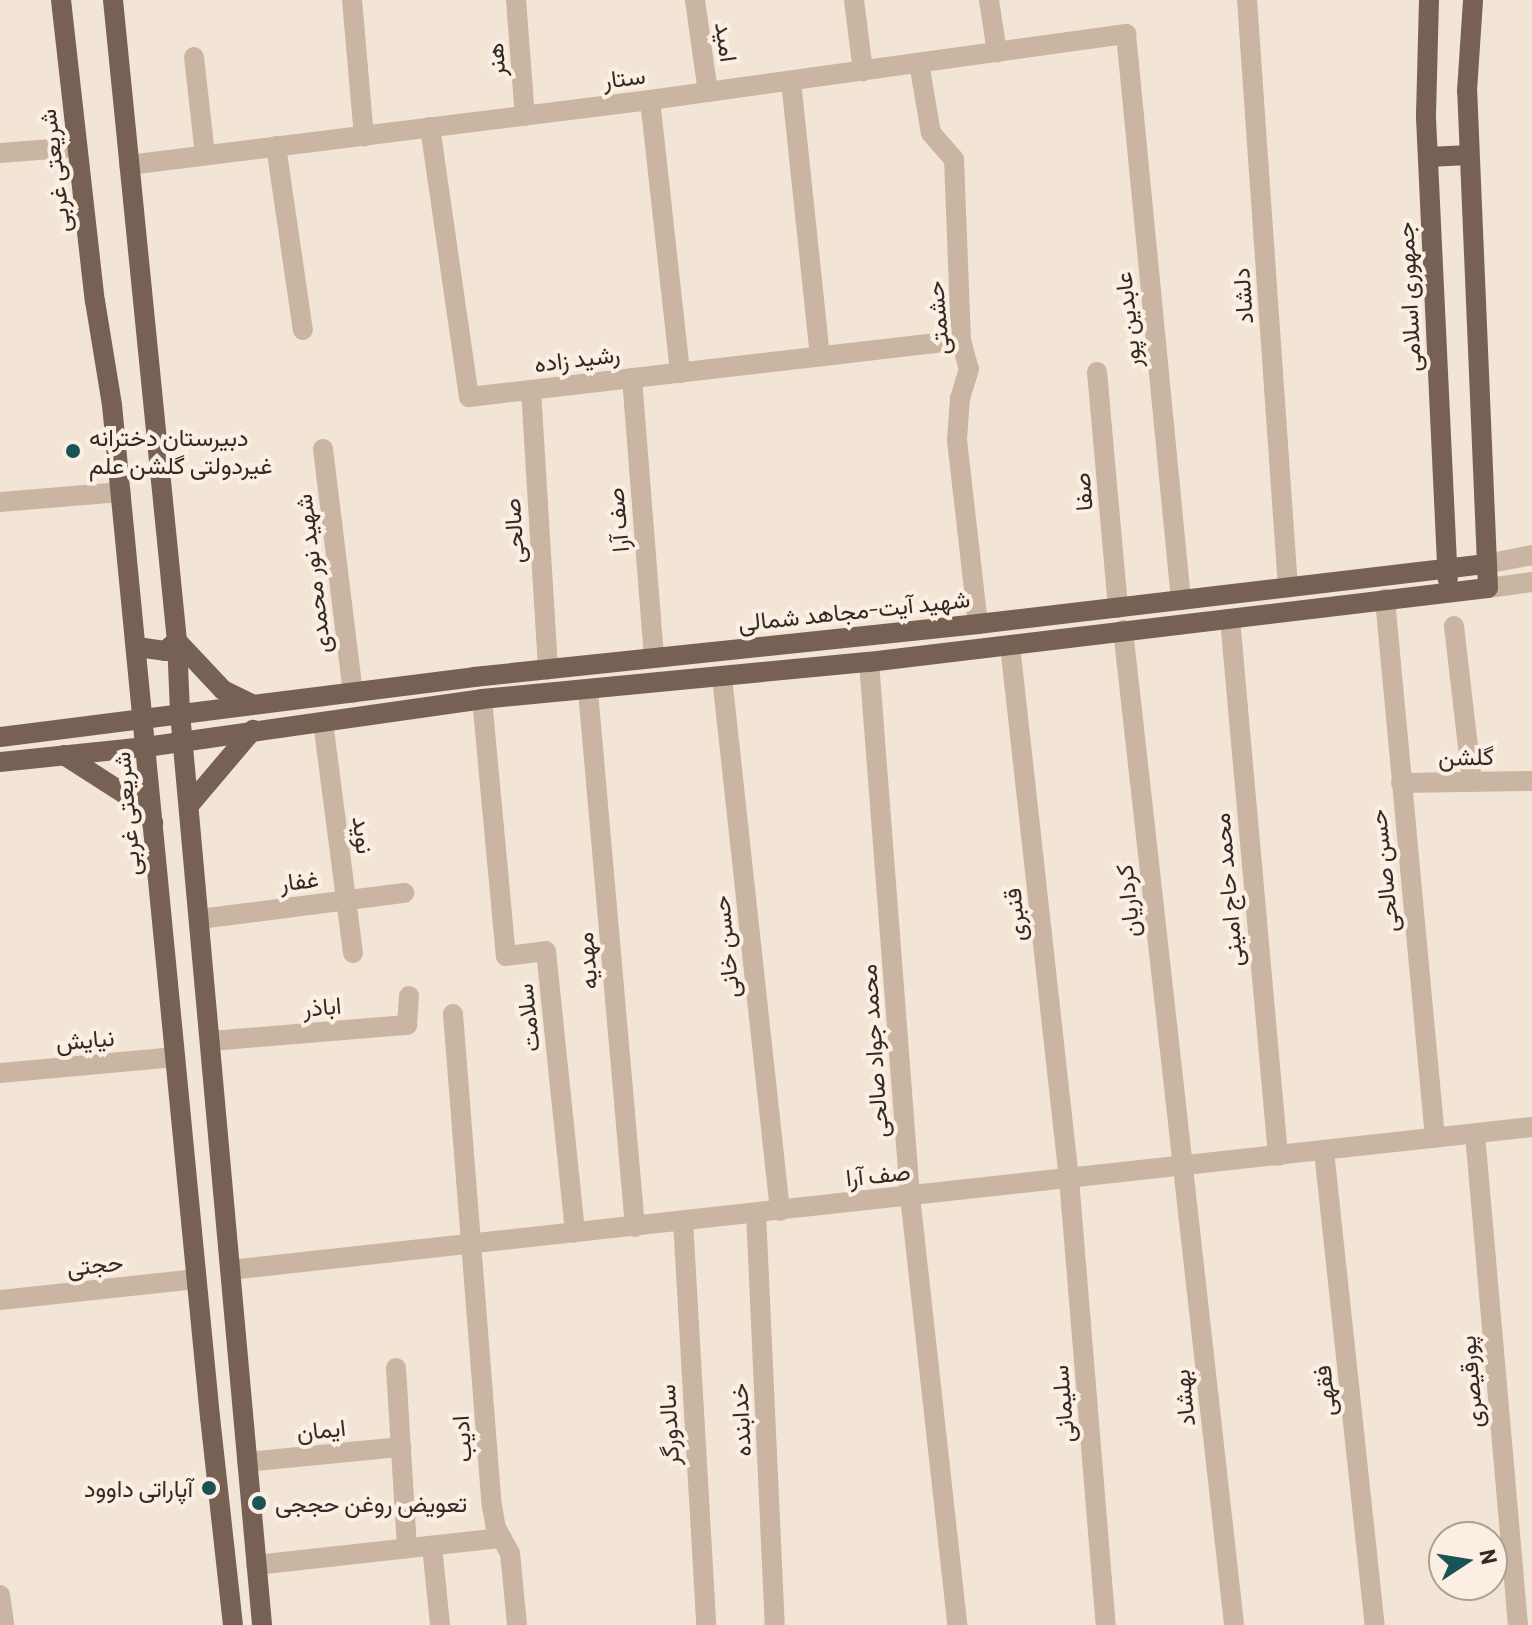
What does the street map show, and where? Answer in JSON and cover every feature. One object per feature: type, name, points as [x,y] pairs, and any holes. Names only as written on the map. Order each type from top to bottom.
[{"type":"main road","name":"شریعتی غربی","points":[[61,0],[121,492],[196,1279],[233,1625]]},
{"type":"main road","points":[[113,0],[177,641],[180,713],[191,803],[262,1625]]},
{"type":"main road","name":"جمهوری اسلامی","points":[[1429,0],[1428,157],[1450,592]]},
{"type":"main road","points":[[0,762],[146,747],[482,699],[869,662],[1488,588],[1467,91],[1473,0]]},
{"type":"main road","points":[[1428,157],[1469,155]]},
{"type":"main road","name":"شهید آیت-مجاهد شمالی","points":[[0,737],[548,669],[978,624],[1486,564]]},
{"type":"main road","points":[[137,647],[165,651],[177,641]]},
{"type":"main road","points":[[177,641],[223,690],[254,705]]},
{"type":"main road","points":[[283,702],[289,726]]},
{"type":"main road","points":[[191,803],[253,730]]},
{"type":"main road","points":[[64,755],[134,800],[153,823]]},
{"type":"street","points":[[352,0],[364,136]]},
{"type":"street","name":"هنر","points":[[516,0],[525,116]]},
{"type":"street","name":"امید","points":[[695,0],[708,92]]},
{"type":"street","points":[[854,0],[863,71]]},
{"type":"street","points":[[989,0],[997,52]]},
{"type":"street","name":"دلشاد","points":[[1247,0],[1288,588]]},
{"type":"street","name":"ستار","points":[[129,165],[650,100],[1126,34]]},
{"type":"street","name":"عابدین پور","points":[[1126,34],[1181,600]]},
{"type":"street","points":[[194,57],[205,155]]},
{"type":"street","name":"حشمتی","points":[[919,63],[931,133],[954,159],[961,340],[969,369],[960,398],[957,440],[978,624]]},
{"type":"street","points":[[791,81],[820,356]]},
{"type":"street","points":[[650,100],[680,373]]},
{"type":"street","name":"رشید زاده","points":[[430,127],[469,397],[961,340]]},
{"type":"street","points":[[276,146],[303,330]]},
{"type":"street","points":[[0,153],[77,147]]},
{"type":"street","name":"صفا","points":[[1097,372],[1118,608]]},
{"type":"street","name":"صف آرا","points":[[632,378],[654,657]]},
{"type":"street","name":"صالحی","points":[[531,390],[548,669]]},
{"type":"street","name":"شهید نور محمدی","points":[[323,449],[353,693]]},
{"type":"street","points":[[0,502],[121,492]]},
{"type":"street","name":"شهید آیت-مجاهد شمالی","points":[[1486,564],[1532,555]]},
{"type":"street","points":[[1488,588],[1532,582]]},
{"type":"street","name":"حسن صالحی","points":[[1385,599],[1435,1138]]},
{"type":"street","name":"محمد حاج امینی","points":[[1230,619],[1278,1156]]},
{"type":"street","points":[[1454,626],[1472,782]]},
{"type":"street","name":"کرداریان","points":[[1123,630],[1183,1166]]},
{"type":"street","name":"قنبری","points":[[1010,645],[1069,1179]]},
{"type":"street","name":"محمد جواد صالحی","points":[[869,662],[910,1196],[957,1625]]},
{"type":"street","name":"حسن خانی","points":[[722,677],[780,1211]]},
{"type":"street","name":"مهدیه","points":[[588,691],[635,1227]]},
{"type":"street","name":"سلامت","points":[[482,699],[506,956],[546,951],[575,1233]]},
{"type":"street","name":"نوید","points":[[323,722],[353,953]]},
{"type":"street","name":"گلشن","points":[[1401,783],[1532,781]]},
{"type":"street","name":"غفار","points":[[200,919],[404,893]]},
{"type":"street","name":"اباذر","points":[[211,1041],[407,1025],[409,996]]},
{"type":"street","name":"ادیب","points":[[453,1014],[492,1506],[496,1528],[510,1553],[517,1625]]},
{"type":"street","name":"نیایش","points":[[0,1073],[175,1057]]},
{"type":"street","name":"صف آرا","points":[[230,1270],[1532,1127]]},
{"type":"street","name":"پورقیصری","points":[[1475,1134],[1518,1625]]},
{"type":"street","name":"فقهی","points":[[1324,1151],[1375,1625]]},
{"type":"street","name":"بهشاد","points":[[1183,1166],[1234,1625]]},
{"type":"street","name":"سلیمانی","points":[[1069,1179],[1106,1625]]},
{"type":"street","name":"خدابنده","points":[[756,1213],[775,1625]]},
{"type":"street","name":"سالدورگر","points":[[683,1221],[706,1625]]},
{"type":"street","name":"حجتی","points":[[0,1300],[196,1279]]},
{"type":"street","points":[[396,1368],[407,1548]]},
{"type":"street","name":"ایمان","points":[[247,1462],[401,1447]]},
{"type":"street","points":[[256,1565],[502,1538]]},
{"type":"street","points":[[432,1546],[440,1625]]},
{"type":"street","points":[[0,1595],[4,1625]]},
{"type":"place","name":"دبیرستان دخترانه غیردولتی گلشن علم","points":[[73,451]]},
{"type":"place","name":"آپاراتی داوود","points":[[209,1488]]},
{"type":"place","name":"تعویض روغن حججی","points":[[259,1503]]}]
